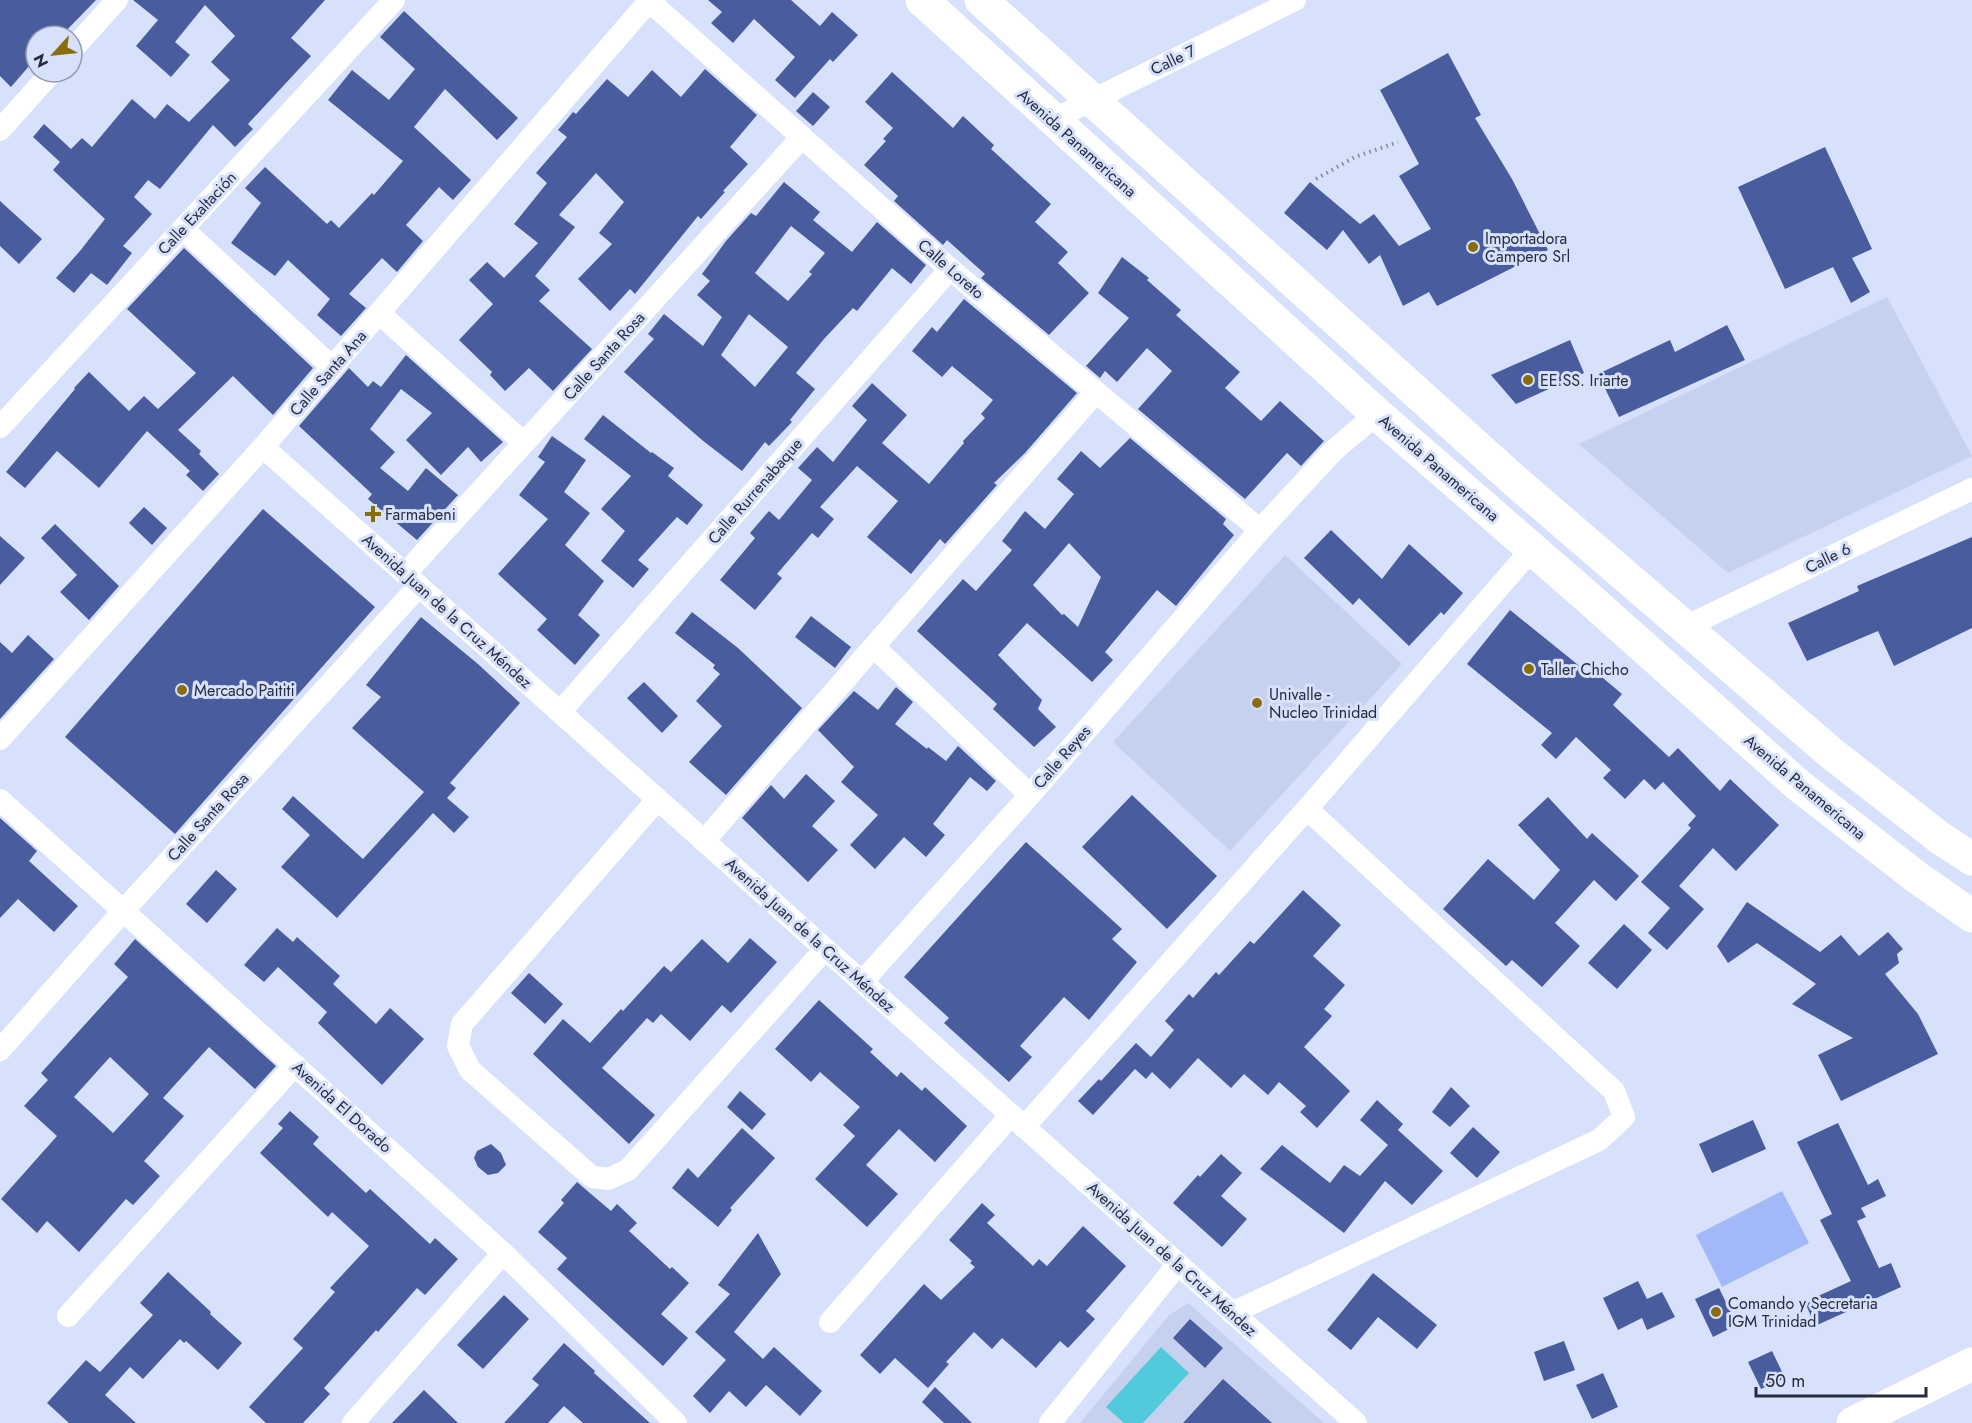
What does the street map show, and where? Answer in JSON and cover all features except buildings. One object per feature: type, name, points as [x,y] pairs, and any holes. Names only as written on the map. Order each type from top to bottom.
[{"type":"highway","name":"Avenida Panamericana","points":[[921,0],[1377,414],[1798,785],[1915,876],[1972,916]]},
{"type":"highway","points":[[981,0],[1515,481],[1831,753],[1940,838],[1972,859]]},
{"type":"highway","points":[[1853,1423],[1972,1364]]},
{"type":"street","points":[[84,37],[117,0]]},
{"type":"street","name":"Calle Exaltación","points":[[0,427],[394,0]]},
{"type":"street","name":"Calle Loreto","points":[[649,0],[950,269],[1260,530]]},
{"type":"street","name":"Calle Santa Ana","points":[[0,739],[263,447],[649,0]]},
{"type":"street","name":"Calle 7","points":[[1052,120],[1295,0]]},
{"type":"street","points":[[0,130],[41,84]]},
{"type":"street","name":"Calle Santa Rosa","points":[[0,1050],[412,580],[524,443],[802,137]]},
{"type":"street","points":[[183,229],[332,368]]},
{"type":"street","name":"Calle Rurrenabaque","points":[[560,712],[950,269]]},
{"type":"street","points":[[379,313],[524,443]]},
{"type":"street","points":[[704,841],[1096,392]]},
{"type":"street","name":"Calle Reyes","points":[[862,982],[1030,795],[1260,530],[1334,450],[1377,414]]},
{"type":"street","name":"Avenida Juan de la Cruz Méndez","points":[[263,447],[1356,1423]]},
{"type":"street","name":"Calle 6","points":[[1684,627],[1972,489]]},
{"type":"street","points":[[830,1322],[1307,809],[1532,549]]},
{"type":"street","points":[[874,647],[1030,795]]},
{"type":"street","name":"Avenida El Dorado","points":[[0,800],[503,1253],[676,1423]]},
{"type":"street","points":[[657,800],[462,1024],[458,1046],[470,1070],[592,1177],[608,1179],[628,1170],[825,949]]},
{"type":"street","points":[[1232,1312],[1599,1140],[1624,1117],[1614,1091],[1307,809]]},
{"type":"street","points":[[68,1316],[295,1065]]},
{"type":"street","points":[[353,1423],[503,1253]]},
{"type":"street","points":[[1050,1423],[1178,1264]]},
{"type":"path","points":[[1316,179],[1355,157],[1398,142]]},
{"type":"shaded area","points":[[1887,297],[1972,456],[1728,573],[1579,444]]},
{"type":"shaded area","name":"Univalle - Nucleo Trinidad","points":[[1285,555],[1402,664],[1230,851],[1113,742]]},
{"type":"shaded area","points":[[1782,1191],[1809,1243],[1722,1287],[1696,1235]]},
{"type":"shaded area","points":[[1188,1303],[1324,1423],[1080,1423],[1169,1315]]},
{"type":"shaded area","points":[[1161,1347],[1189,1373],[1143,1423],[1124,1423],[1106,1407]]},
{"type":"place","name":"Importadora Campero Srl","points":[[1473,247]]},
{"type":"place","name":"EE.SS. Iriarte","points":[[1528,380]]},
{"type":"place","name":"Farmabeni","points":[[373,514]]},
{"type":"place","name":"Taller Chicho","points":[[1529,669]]},
{"type":"place","name":"Mercado Paititi","points":[[182,690]]},
{"type":"place","name":"Univalle - Nucleo Trinidad","points":[[1257,703]]},
{"type":"place","name":"Comando y Secretaria IGM Trinidad","points":[[1716,1312]]}]
